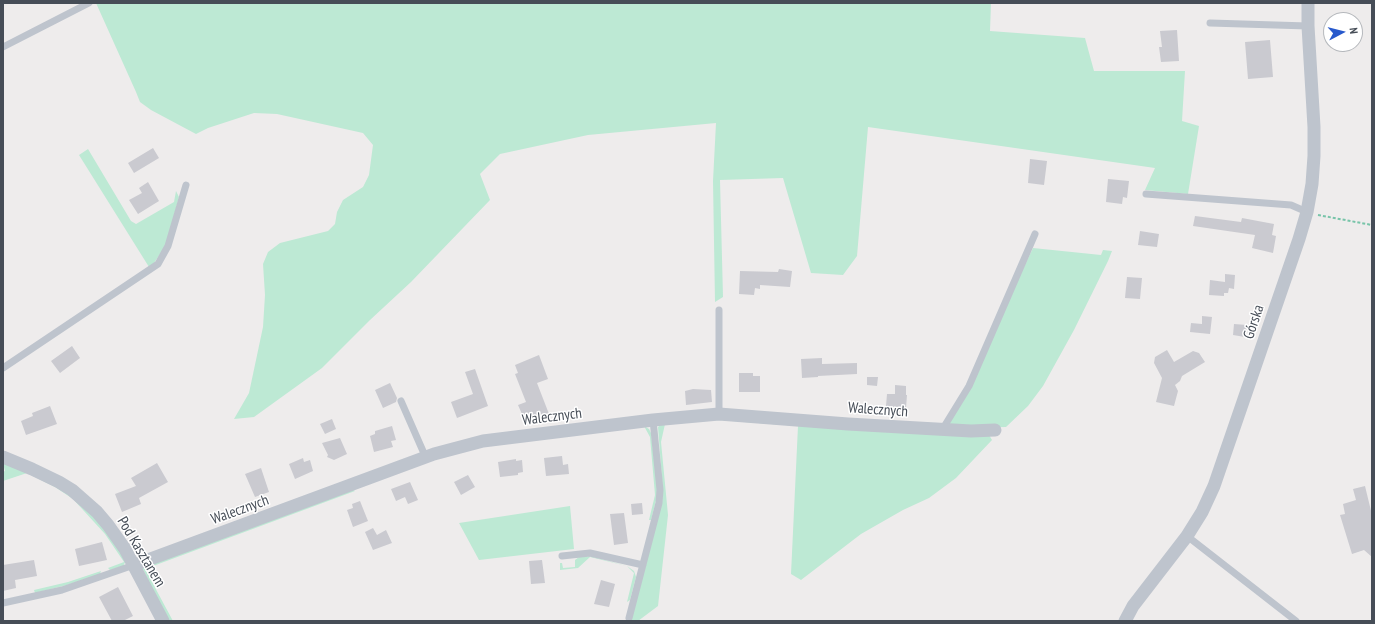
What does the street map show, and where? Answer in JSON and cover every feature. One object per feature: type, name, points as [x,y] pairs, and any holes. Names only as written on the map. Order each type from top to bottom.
[{"type":"street","name":"Górska","points":[[1125,621],[1133,606],[1187,536],[1202,512],[1214,486],[1297,246],[1307,212],[1312,184],[1314,156],[1308,3]]},
{"type":"street","name":"Walecznych","points":[[134,565],[426,458],[458,447],[483,441],[653,420],[719,414],[942,430],[995,430]]},
{"type":"street","name":"Pod Kasztanem","points":[[3,457],[59,482],[72,490],[97,512],[117,537],[134,565],[163,621]]},
{"type":"lane","points":[[3,48],[89,3]]},
{"type":"lane","points":[[1210,23],[1308,26]]},
{"type":"lane","points":[[3,368],[158,264],[168,246],[186,185]]},
{"type":"lane","points":[[1146,194],[1291,205],[1307,212]]},
{"type":"lane","points":[[942,430],[969,386],[1035,234]]},
{"type":"lane","points":[[719,310],[719,414]]},
{"type":"lane","points":[[400,400],[426,458]]},
{"type":"lane","points":[[629,618],[659,503],[653,420]]},
{"type":"lane","points":[[1187,536],[1296,621]]},
{"type":"lane","points":[[562,556],[590,553],[643,565]]},
{"type":"lane","points":[[3,603],[62,590],[134,565]]},
{"type":"path","points":[[1307,212],[1372,225]]},
{"type":"green space","points":[[96,3],[991,3],[990,31],[1085,38],[1094,71],[1185,71],[1182,121],[1199,126],[1188,194],[1145,190],[1155,168],[868,127],[857,256],[843,275],[811,273],[783,178],[720,180],[723,297],[715,302],[713,181],[716,123],[588,135],[500,154],[480,174],[490,200],[411,282],[322,368],[254,417],[234,419],[249,393],[263,327],[265,295],[263,264],[268,252],[280,243],[328,231],[335,224],[337,212],[343,200],[363,187],[369,175],[373,145],[363,133],[277,114],[254,113],[208,128],[196,134],[151,110],[140,102]]},
{"type":"green space","points":[[88,149],[131,221],[136,224],[174,202],[176,191],[179,197],[166,245],[154,263],[149,267],[79,155]]},
{"type":"green space","points":[[1033,248],[1101,255],[1103,250],[1112,251],[1074,330],[1043,386],[1028,406],[1006,427],[947,428]]},
{"type":"green space","points":[[719,418],[989,435],[992,440],[956,478],[929,498],[903,510],[861,534],[801,580],[791,574],[798,426],[719,420],[665,424],[661,442],[668,515],[658,606],[638,621],[630,621],[662,503],[663,492],[658,427],[661,424]]},
{"type":"green space","points":[[644,426],[649,429],[651,433],[658,493],[651,520],[649,520],[655,495],[650,437]]},
{"type":"green space","points":[[3,463],[56,485],[78,501],[91,513],[112,539],[126,561],[123,566],[110,570],[108,568],[124,562],[105,534],[73,499],[55,487],[27,473],[3,481],[3,472],[5,471]]},
{"type":"green space","points":[[352,489],[355,491],[145,569],[173,621],[167,621],[142,567]]},
{"type":"green space","points":[[570,506],[574,549],[479,560],[459,523]]},
{"type":"green space","points":[[590,556],[627,566],[590,557],[578,568],[560,570],[560,563],[562,563],[563,568],[575,567],[575,560],[579,557]]},
{"type":"green space","points":[[627,566],[634,571],[636,577],[630,600],[627,602],[634,573]]},
{"type":"green space","points":[[101,571],[100,574],[67,585],[35,593],[34,590],[68,582]]},
{"type":"building","points":[[1177,30],[1179,61],[1161,62],[1159,47],[1162,47],[1160,31]]},
{"type":"building","points":[[1270,40],[1273,77],[1248,79],[1245,42]]},
{"type":"building","points":[[153,148],[159,158],[134,173],[128,163]]},
{"type":"building","points":[[1030,159],[1047,161],[1044,185],[1028,183]]},
{"type":"building","points":[[1108,179],[1129,181],[1127,198],[1123,197],[1122,204],[1106,202]]},
{"type":"building","points":[[148,182],[159,201],[138,214],[129,200],[142,193],[139,188]]},
{"type":"building","points":[[1195,216],[1241,222],[1242,218],[1274,224],[1272,235],[1276,236],[1273,253],[1252,248],[1255,235],[1193,226]]},
{"type":"building","points":[[1140,231],[1159,234],[1157,247],[1138,245]]},
{"type":"building","points":[[779,269],[792,271],[790,287],[760,285],[760,289],[755,288],[754,295],[739,294],[740,271],[778,272]]},
{"type":"building","points":[[1225,274],[1235,275],[1234,289],[1229,288],[1228,293],[1224,293],[1224,296],[1209,295],[1210,280],[1225,282]]},
{"type":"building","points":[[1127,277],[1142,278],[1140,299],[1125,298]]},
{"type":"building","points":[[1202,316],[1212,317],[1210,334],[1190,332],[1191,323],[1202,324]]},
{"type":"building","points":[[1234,324],[1247,325],[1245,337],[1233,335]]},
{"type":"building","points":[[72,346],[80,358],[60,373],[51,361]]},
{"type":"building","points":[[1167,350],[1174,362],[1193,351],[1199,353],[1205,362],[1182,376],[1180,381],[1175,385],[1178,391],[1174,406],[1156,402],[1162,378],[1154,363],[1155,357]]},
{"type":"building","points":[[539,355],[548,379],[537,383],[549,414],[540,418],[539,423],[534,420],[526,423],[518,405],[526,402],[515,374],[518,373],[515,365]]},
{"type":"building","points":[[822,358],[822,364],[857,363],[857,374],[802,378],[801,359]]},
{"type":"building","points":[[475,369],[488,406],[457,418],[451,402],[473,394],[465,372]]},
{"type":"building","points":[[739,373],[753,373],[753,376],[760,376],[760,392],[739,392]]},
{"type":"building","points":[[867,377],[878,377],[877,386],[867,385]]},
{"type":"building","points":[[390,383],[397,398],[396,402],[383,408],[375,390]]},
{"type":"building","points":[[895,385],[906,386],[906,408],[886,406],[887,394],[895,394]]},
{"type":"building","points":[[693,389],[711,390],[712,402],[686,405],[685,391]]},
{"type":"building","points":[[50,406],[57,424],[26,435],[21,421],[33,416],[32,413]]},
{"type":"building","points":[[332,419],[336,429],[325,434],[320,424]]},
{"type":"building","points":[[392,426],[396,440],[391,441],[393,447],[374,452],[370,436],[375,434],[375,431]]},
{"type":"building","points":[[340,438],[347,454],[334,460],[327,457],[328,455],[322,443]]},
{"type":"building","points":[[562,456],[563,465],[568,464],[569,474],[546,476],[544,458]]},
{"type":"building","points":[[303,458],[304,462],[310,460],[313,471],[295,479],[289,464]]},
{"type":"building","points":[[516,459],[516,461],[522,460],[523,472],[518,473],[518,475],[500,477],[498,462]]},
{"type":"building","points":[[157,463],[168,482],[139,498],[141,504],[122,512],[115,494],[136,486],[131,478]]},
{"type":"building","points":[[261,468],[269,492],[255,497],[245,474]]},
{"type":"building","points":[[468,475],[475,487],[461,495],[454,482]]},
{"type":"building","points":[[410,482],[418,500],[408,504],[405,497],[396,501],[391,489]]},
{"type":"building","points":[[1365,486],[1372,515],[1372,557],[1364,550],[1352,554],[1340,515],[1345,514],[1343,504],[1356,500],[1353,489]]},
{"type":"building","points":[[360,501],[368,521],[353,527],[347,510],[353,508],[352,504]]},
{"type":"building","points":[[642,503],[643,514],[632,515],[631,504]]},
{"type":"building","points":[[624,513],[628,543],[614,545],[610,514]]},
{"type":"building","points":[[373,528],[377,535],[386,530],[392,543],[373,550],[365,532]]},
{"type":"building","points":[[102,542],[107,560],[79,566],[75,549]]},
{"type":"building","points":[[34,560],[37,576],[15,580],[16,588],[3,591],[3,565]]},
{"type":"building","points":[[542,560],[545,583],[531,584],[529,561]]},
{"type":"building","points":[[601,580],[615,584],[609,607],[594,604]]},
{"type":"building","points":[[118,587],[133,616],[123,621],[112,621],[99,597]]}]
